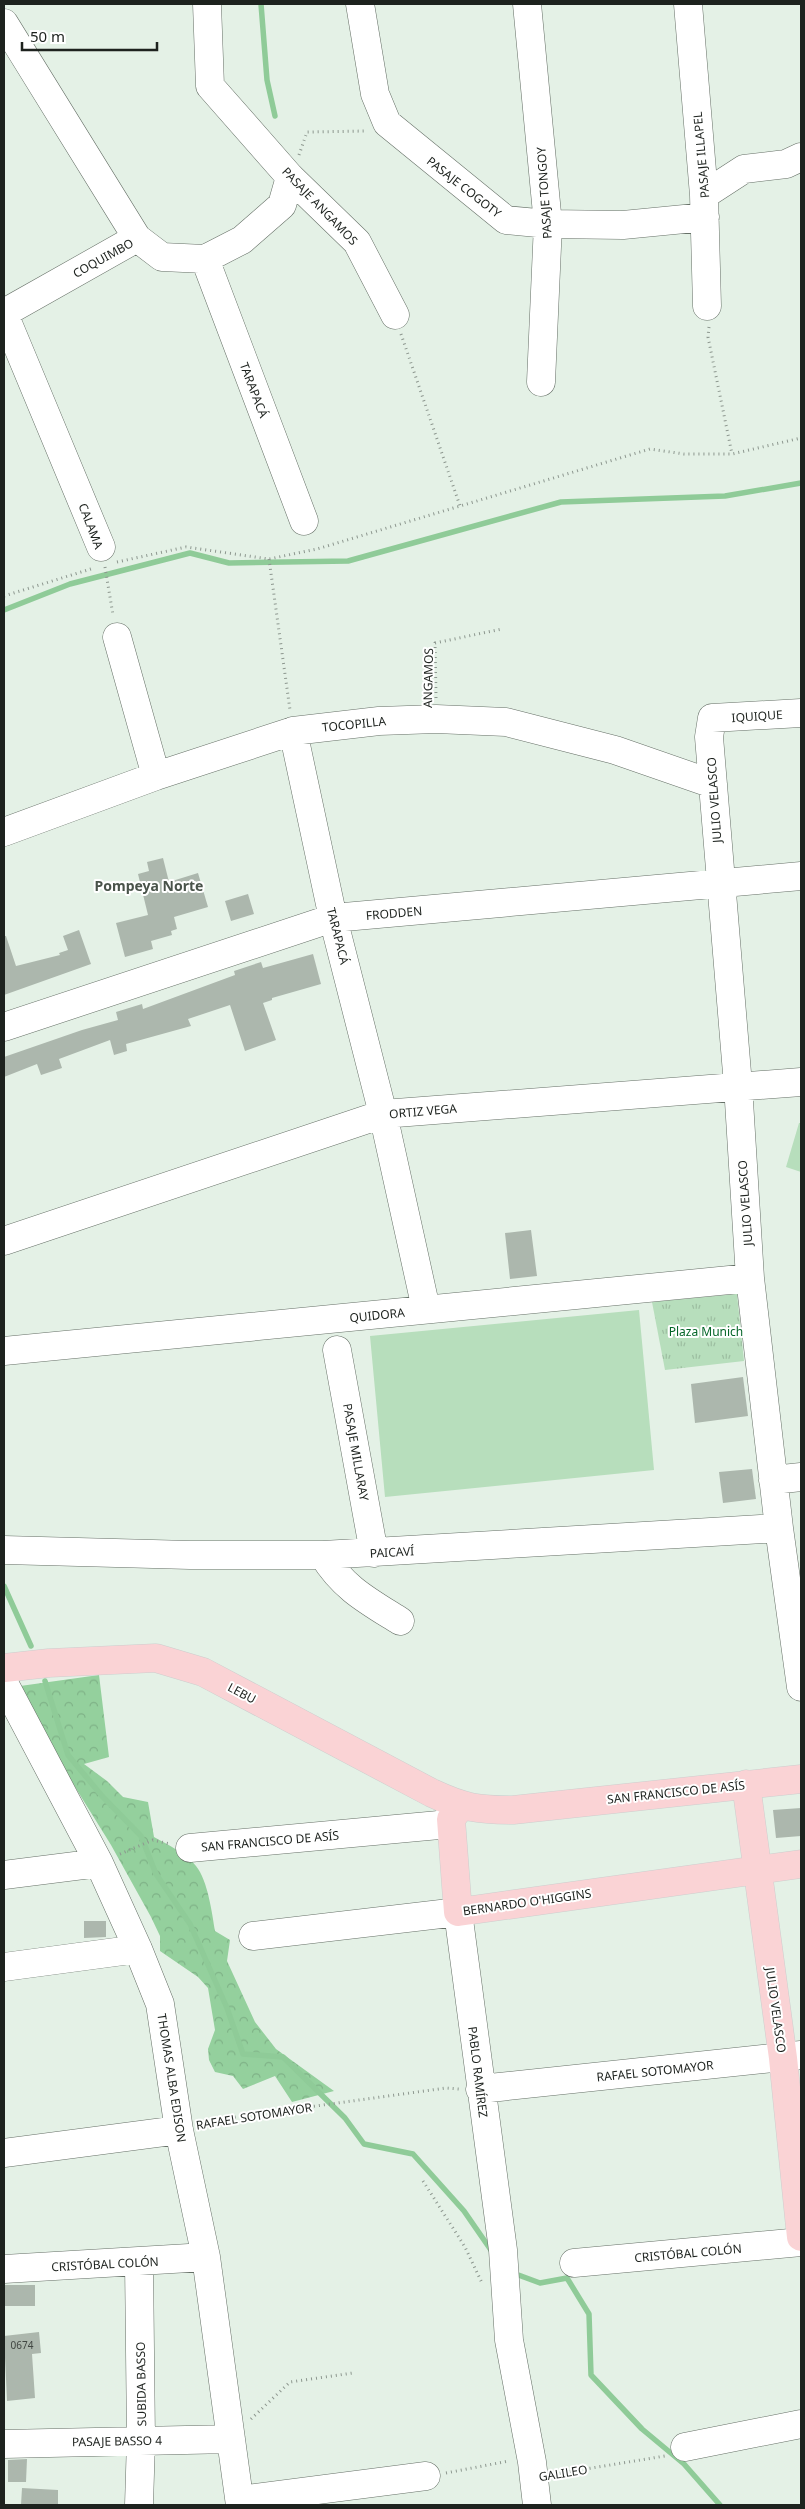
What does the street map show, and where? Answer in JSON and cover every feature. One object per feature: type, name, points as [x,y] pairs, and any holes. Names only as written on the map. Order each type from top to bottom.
[{"type":"main road","name":"LEBU","points":[[4,1668],[49,1663],[156,1658],[194,1669],[203,1672],[391,1773],[456,1813]]},
{"type":"main road","name":"SAN FRANCISCO DE ASÍS","points":[[456,1813],[513,1810],[801,1779]]},
{"type":"main road","name":"JULIO VELASCO","points":[[746,1784],[757,1869],[792,2056],[801,2237]]},
{"type":"main road","name":"PABLO RAMÍREZ","points":[[456,1813],[458,1912]]},
{"type":"main road","name":"BERNARDO O'HIGGINS","points":[[458,1912],[801,1864]]},
{"type":"street","name":"PASAJE ANGAMOS","points":[[207,4],[210,86],[290,177],[357,242],[395,315]]},
{"type":"street","name":"PASAJE COGOTY","points":[[360,4],[375,94],[387,123],[506,220],[548,224],[623,225],[705,206]]},
{"type":"street","name":"PASAJE TONGOY","points":[[527,4],[548,224],[541,382]]},
{"type":"street","name":"PASAJE ILLAPEL","points":[[688,4],[705,206],[709,314]]},
{"type":"street","points":[[4,23],[137,238]]},
{"type":"street","points":[[705,206],[744,169],[786,164],[801,157]]},
{"type":"street","points":[[205,259],[242,240],[282,205],[290,177]]},
{"type":"street","name":"COQUIMBO","points":[[4,314],[137,238],[162,257],[205,259]]},
{"type":"street","name":"TARAPACÁ","points":[[205,259],[304,521]]},
{"type":"street","name":"CALAMA","points":[[4,314],[103,556]]},
{"type":"street","points":[[118,638],[156,776]]},
{"type":"street","name":"IQUIQUE","points":[[712,718],[801,713]]},
{"type":"street","name":"JULIO VELASCO","points":[[712,718],[709,737],[738,1085],[750,1278],[779,1528],[796,1619],[801,1686]]},
{"type":"street","name":"TOCOPILLA","points":[[6,823],[293,731],[379,721],[436,719],[506,722],[615,750],[713,784]]},
{"type":"street","name":"TARAPACÁ","points":[[293,731],[333,918],[384,1114],[426,1309]]},
{"type":"street","name":"FRODDEN","points":[[4,1027],[333,918],[801,876]]},
{"type":"street","name":"ORTIZ VEGA","points":[[4,1241],[384,1114],[738,1085],[801,1082]]},
{"type":"street","name":"QUIDORA","points":[[4,1351],[750,1278]]},
{"type":"street","name":"PASAJE MILLARAY","points":[[338,1350],[374,1553]]},
{"type":"street","points":[[773,1480],[801,1477]]},
{"type":"street","name":"PAICAVÍ","points":[[4,1550],[190,1555],[323,1555],[779,1528]]},
{"type":"street","points":[[323,1555],[334,1572],[350,1589],[400,1622]]},
{"type":"street","name":"THOMAS ALBA EDISON","points":[[4,1683],[99,1863],[138,1949],[160,2004],[179,2130],[206,2257],[240,2502]]},
{"type":"street","name":"SAN FRANCISCO DE ASÍS","points":[[190,1848],[439,1825],[456,1813]]},
{"type":"street","points":[[4,1875],[99,1863]]},
{"type":"street","name":"BERNARDO O'HIGGINS","points":[[253,1936],[458,1912]]},
{"type":"street","name":"PABLO RAMÍREZ","points":[[458,1912],[502,2250],[496,2290],[509,2340],[532,2462],[537,2505]]},
{"type":"street","points":[[4,1966],[138,1949]]},
{"type":"street","name":"RAFAEL SOTOMAYOR","points":[[480,2089],[792,2056]]},
{"type":"street","name":"RAFAEL SOTOMAYOR","points":[[4,2153],[179,2130]]},
{"type":"street","name":"CRISTÓBAL COLÓN","points":[[574,2263],[801,2242]]},
{"type":"street","name":"CRISTÓBAL COLÓN","points":[[4,2269],[206,2257]]},
{"type":"street","name":"SUBIDA BASSO","points":[[139,2262],[141,2440],[139,2505]]},
{"type":"street","points":[[685,2447],[801,2424]]},
{"type":"street","name":"PASAJE BASSO 4","points":[[4,2444],[231,2439]]},
{"type":"street","points":[[240,2502],[426,2476]]},
{"type":"path","points":[[290,177],[307,132],[394,130]]},
{"type":"path","points":[[709,314],[708,337],[732,454]]},
{"type":"path","points":[[395,315],[460,506]]},
{"type":"path","points":[[4,596],[103,556],[186,546],[269,559],[317,549],[650,449],[684,454],[732,454],[801,438]]},
{"type":"path","name":"CALAMA","points":[[103,556],[118,638]]},
{"type":"path","points":[[269,559],[293,731]]},
{"type":"path","name":"ANGAMOS","points":[[436,719],[435,643],[502,629]]},
{"type":"path","name":"SAN FRANCISCO DE ASÍS","points":[[99,1863],[152,1840],[190,1848]]},
{"type":"path","name":"RAFAEL SOTOMAYOR","points":[[179,2130],[197,2123],[446,2088]]},
{"type":"path","points":[[423,2181],[465,2247],[496,2290]]},
{"type":"path","points":[[231,2439],[290,2382],[353,2373]]},
{"type":"path","name":"GALILEO","points":[[426,2476],[515,2460],[533,2478],[676,2454],[685,2447]]},
{"type":"green space","points":[[799,1123],[801,1123],[801,1172],[786,1167]]},
{"type":"green space","name":"Plaza Munich","points":[[737,1294],[744,1361],[665,1370],[652,1302]]},
{"type":"green space","points":[[639,1310],[654,1470],[385,1497],[370,1336]]},
{"type":"green space","points":[[99,1675],[109,1757],[84,1764],[107,1781],[123,1797],[148,1802],[154,1837],[187,1857],[196,1866],[204,1880],[215,1931],[230,1940],[227,1961],[255,2022],[276,2049],[334,2091],[292,2102],[275,2076],[243,2089],[233,2076],[215,2072],[209,2060],[208,2049],[215,2030],[208,1988],[198,1977],[160,1951],[160,1936],[111,1845],[13,1687]]},
{"type":"building","points":[[163,858],[169,882],[198,873],[208,907],[174,917],[177,929],[171,931],[172,935],[151,941],[153,949],[125,957],[116,923],[148,915],[138,874],[149,871],[147,862]]},
{"type":"building","points":[[248,894],[254,914],[231,921],[225,901]]},
{"type":"building","points":[[79,930],[91,964],[4,995],[4,936],[6,936],[16,966],[60,955],[59,953],[68,950],[63,936]]},
{"type":"building","points":[[313,954],[321,984],[272,998],[272,1000],[263,1003],[276,1040],[245,1051],[230,1005],[188,1019],[191,1026],[126,1044],[127,1051],[114,1055],[110,1040],[59,1059],[62,1068],[41,1075],[37,1064],[4,1077],[4,1057],[82,1030],[118,1020],[116,1012],[142,1004],[143,1009],[235,975],[234,971],[261,962],[263,968]]},
{"type":"building","points":[[531,1230],[537,1276],[510,1279],[505,1233]]},
{"type":"building","points":[[743,1377],[748,1416],[695,1423],[691,1384]]},
{"type":"building","points":[[752,1469],[756,1499],[723,1503],[719,1472]]},
{"type":"building","points":[[801,1808],[801,1836],[776,1838],[773,1810]]},
{"type":"building","points":[[84,1921],[106,1921],[106,1937],[84,1938]]},
{"type":"building","points":[[4,2285],[35,2285],[35,2306],[4,2306]]},
{"type":"building","points":[[39,2332],[41,2353],[32,2354],[35,2398],[7,2401],[4,2336]]},
{"type":"building","points":[[27,2459],[26,2482],[8,2482],[8,2460]]},
{"type":"building","points":[[22,2488],[58,2490],[58,2505],[21,2505]]},
{"type":"waterway","points":[[261,4],[267,80],[275,116]]},
{"type":"waterway","points":[[4,610],[70,584],[190,553],[229,563],[348,561],[561,502],[725,496],[801,483]]},
{"type":"waterway","points":[[4,1586],[31,1646]]},
{"type":"waterway","points":[[45,1681],[68,1755],[102,1796],[141,1836],[156,1874],[190,1924],[227,2008],[243,2054],[283,2057],[345,2118],[364,2144],[413,2154],[464,2211],[493,2253]]},
{"type":"waterway","points":[[513,2273],[540,2283],[567,2278],[589,2314],[591,2375],[642,2429],[684,2464],[720,2505]]},
{"type":"district","name":"Pompeya Norte","points":[[149,885]]}]
